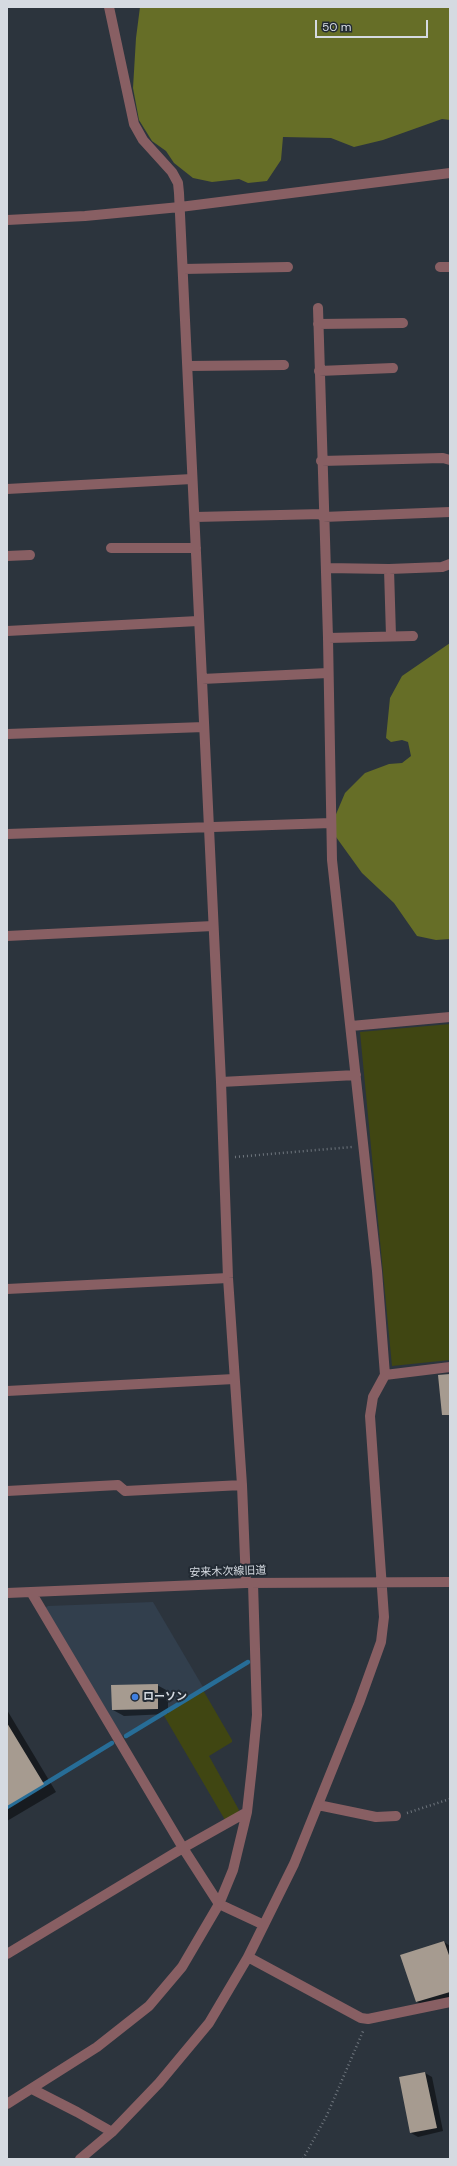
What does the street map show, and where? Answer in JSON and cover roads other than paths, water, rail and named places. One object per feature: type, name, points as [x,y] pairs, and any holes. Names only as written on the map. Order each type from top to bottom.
[{"type":"street","points":[[7,2104],[32,2090],[97,2047],[149,2006],[182,1967],[219,1904],[232,1870],[247,1812],[257,1715],[250,1583],[234,1378],[228,1278],[221,1082],[198,621],[188,366],[178,183],[172,172],[143,140],[134,124],[109,7]]},
{"type":"street","points":[[7,220],[85,216],[180,207],[450,173]]},
{"type":"street","points":[[183,269],[288,267]]},
{"type":"street","points":[[80,2159],[112,2132],[159,2083],[209,2023],[248,1957],[294,1864],[359,1703],[380,1642],[384,1618],[370,1416],[373,1397],[385,1375],[377,1272],[362,1146],[351,1026],[332,860],[328,638],[321,461],[318,308]]},
{"type":"street","points":[[318,324],[403,323]]},
{"type":"street","points":[[188,366],[284,365]]},
{"type":"street","points":[[319,371],[393,368]]},
{"type":"street","points":[[321,461],[444,458],[450,460]]},
{"type":"street","points":[[7,489],[192,479]]},
{"type":"street","points":[[195,517],[323,516],[450,512]]},
{"type":"street","points":[[111,548],[196,548]]},
{"type":"street","points":[[7,556],[30,555]]},
{"type":"street","points":[[326,568],[389,569],[442,567],[450,564]]},
{"type":"street","points":[[389,569],[391,636]]},
{"type":"street","points":[[7,632],[198,621]]},
{"type":"street","points":[[328,638],[413,636]]},
{"type":"street","points":[[202,679],[328,673]]},
{"type":"street","points":[[7,734],[204,727]]},
{"type":"street","points":[[7,834],[331,823]]},
{"type":"street","points":[[7,936],[213,926]]},
{"type":"street","points":[[351,1026],[450,1017]]},
{"type":"street","points":[[221,1082],[356,1075]]},
{"type":"street","points":[[7,1289],[228,1278]]},
{"type":"street","points":[[385,1375],[450,1367]]},
{"type":"street","points":[[7,1391],[234,1378]]},
{"type":"street","points":[[7,1491],[118,1485],[125,1491],[242,1485]]},
{"type":"street","name":"安来木次線旧道","points":[[7,1593],[250,1583],[382,1581],[450,1582]]},
{"type":"street","points":[[31,1592],[183,1848],[219,1904],[264,1925]]},
{"type":"street","points":[[318,1805],[376,1817],[396,1816]]},
{"type":"street","points":[[7,1954],[183,1848],[247,1812]]},
{"type":"street","points":[[248,1957],[352,2015],[368,2018],[450,2002]]},
{"type":"street","points":[[32,2090],[77,2112],[112,2132]]},
{"type":"waterway","points":[[126,1736],[248,1662]]},
{"type":"waterway","points":[[7,1807],[112,1743]]},
{"type":"place","name":"ローソン","points":[[135,1697]]}]
